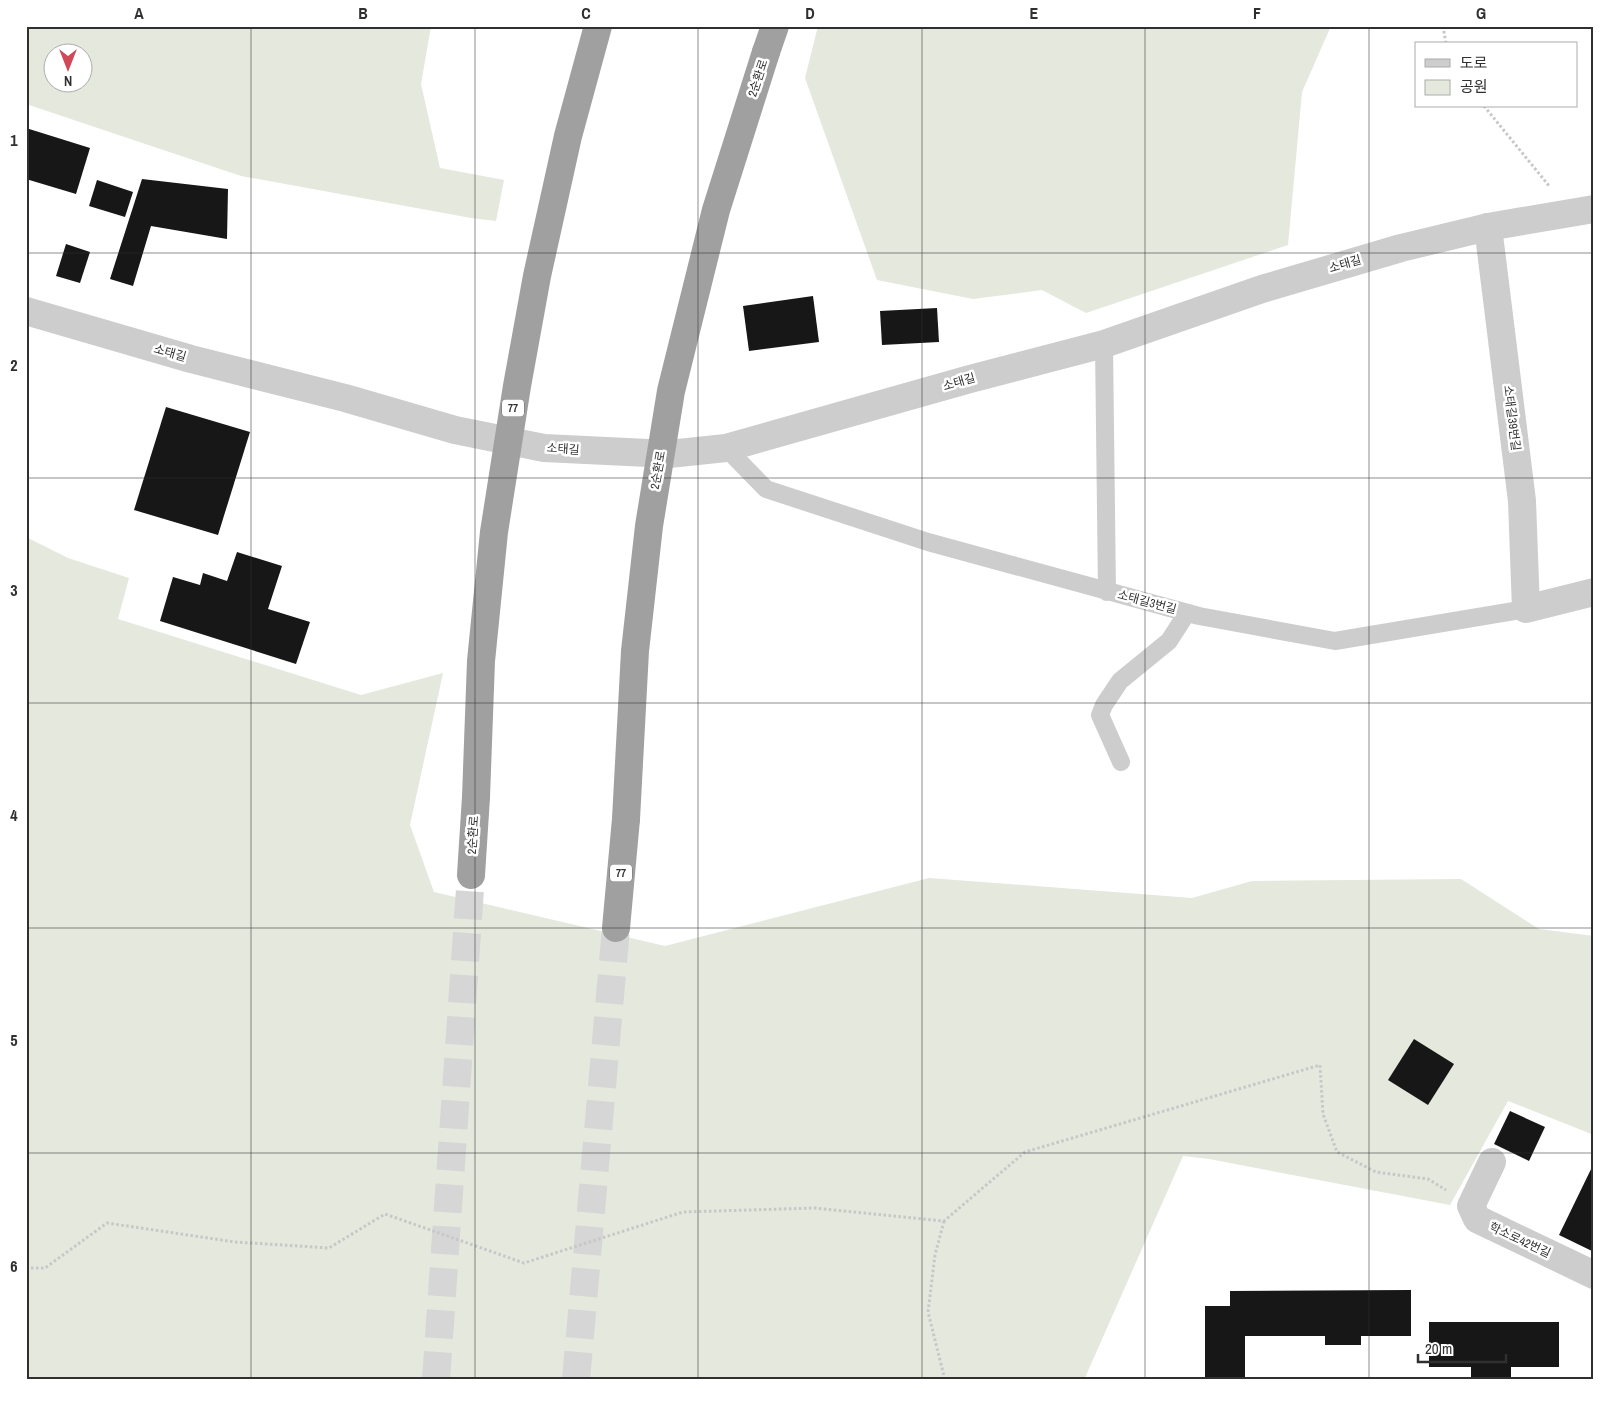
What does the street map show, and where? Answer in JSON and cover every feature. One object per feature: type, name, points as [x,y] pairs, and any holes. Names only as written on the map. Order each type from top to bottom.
[{"type":"highway","name":"2순환로","points":[[471,875],[481,661],[492,542],[537,276],[568,136],[598,26]]},
{"type":"highway","name":"2순환로","points":[[616,928],[626,818],[635,651],[649,526],[672,391],[716,210],[775,26]]},
{"type":"street","name":"소태길","points":[[26,311],[191,359],[345,398],[455,430],[544,448],[669,454],[726,448],[970,379],[1104,344],[1262,289],[1401,248],[1488,228],[1582,211]]},
{"type":"street","name":"소태길39번길","points":[[1488,228],[1522,501],[1526,609]]},
{"type":"street","name":"소태길3번길","points":[[1526,609],[1594,592]]},
{"type":"street","points":[[1471,1206],[1492,1162]]},
{"type":"street","name":"학소로42번길","points":[[1471,1206],[1477,1219],[1594,1275]]},
{"type":"lane","points":[[1104,344],[1107,592]]},
{"type":"lane","name":"소태길3번길","points":[[726,448],[766,489],[928,542],[1187,613],[1335,641],[1526,609]]},
{"type":"lane","points":[[1121,762],[1100,715],[1104,705],[1120,681],[1169,641],[1187,613]]},
{"type":"path","points":[[1444,26],[1446,42]]},
{"type":"path","points":[[1486,108],[1582,211]]},
{"type":"path","points":[[945,1380],[928,1312],[935,1255],[944,1221],[1025,1152],[1320,1065],[1323,1114],[1337,1152],[1376,1172],[1428,1179],[1471,1206]]},
{"type":"path","points":[[26,1268],[45,1268],[107,1223],[235,1242],[329,1248],[385,1214],[524,1263],[683,1212],[815,1208],[944,1221]]},
{"type":"green space","points":[[26,26],[431,26],[421,84],[440,168],[504,180],[496,221],[241,176],[26,104]]},
{"type":"green space","points":[[818,26],[1331,26],[1302,92],[1288,245],[1086,313],[1042,290],[973,299],[877,280],[805,78]]},
{"type":"green space","points":[[26,537],[68,558],[129,578],[118,619],[361,695],[443,673],[410,825],[434,892],[665,946],[929,878],[1192,898],[1252,881],[1461,879],[1539,929],[1594,936],[1594,1135],[1508,1101],[1450,1205],[1209,1159],[1183,1156],[1084,1380],[26,1380]]},
{"type":"building","points":[[26,128],[90,148],[76,194],[26,179]]},
{"type":"building","points":[[142,179],[228,189],[227,239],[151,226],[133,286],[110,279]]},
{"type":"building","points":[[97,180],[133,192],[125,217],[89,206]]},
{"type":"building","points":[[66,244],[90,252],[80,283],[56,276]]},
{"type":"building","points":[[813,296],[819,342],[749,351],[743,306]]},
{"type":"building","points":[[937,308],[939,342],[882,345],[880,311]]},
{"type":"building","points":[[166,407],[250,432],[218,535],[134,510]]},
{"type":"building","points":[[237,552],[282,566],[268,609],[310,622],[296,664],[160,621],[173,577],[200,585],[203,573],[227,581]]},
{"type":"building","points":[[1414,1039],[1454,1064],[1428,1105],[1388,1080]]},
{"type":"building","points":[[1510,1111],[1545,1127],[1529,1161],[1494,1144]]},
{"type":"building","points":[[1594,1163],[1594,1252],[1559,1235]]},
{"type":"building","points":[[1411,1290],[1411,1336],[1361,1336],[1361,1345],[1325,1345],[1325,1336],[1245,1336],[1245,1380],[1205,1380],[1205,1306],[1230,1306],[1230,1291]]},
{"type":"building","points":[[1429,1322],[1559,1322],[1559,1367],[1511,1367],[1511,1378],[1471,1378],[1471,1367],[1429,1367]]},
{"type":"tunnel","points":[[436,1380],[471,875]]},
{"type":"tunnel","points":[[576,1380],[616,928]]}]
